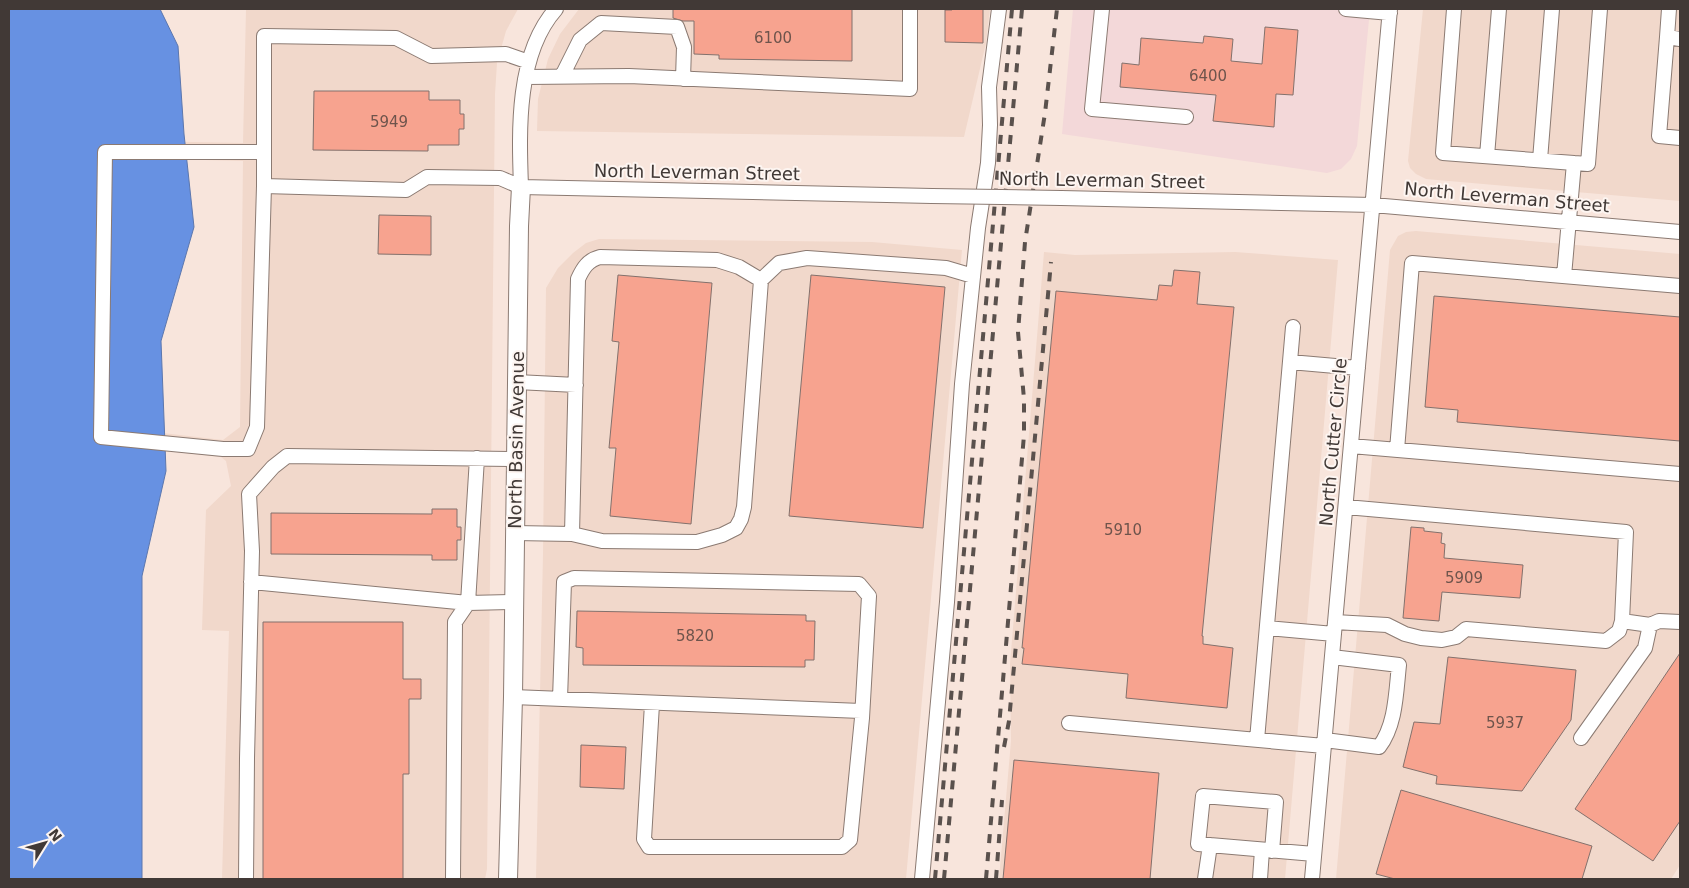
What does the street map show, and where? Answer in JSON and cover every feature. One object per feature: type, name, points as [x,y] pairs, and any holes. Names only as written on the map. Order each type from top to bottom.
[{"type":"main road","name":"North Basin Avenue","points":[[508,879],[513,697],[521,187]]},
{"type":"street","name":"North Basin Avenue","points":[[521,187],[520,132],[526,77],[529,62],[541,33],[556,9]]},
{"type":"street","points":[[526,77],[629,76],[910,89],[910,9]]},
{"type":"street","points":[[922,879],[947,602],[962,384],[978,228],[988,163],[989,87],[999,9]]},
{"type":"street","points":[[1102,9],[1092,109],[1186,118]]},
{"type":"street","points":[[1346,9],[1390,11]]},
{"type":"street","points":[[1454,9],[1443,153],[1588,164],[1600,9]]},
{"type":"street","points":[[1487,156],[1500,9]]},
{"type":"street","points":[[1540,160],[1552,9]]},
{"type":"street","points":[[1669,9],[1674,38],[1659,136],[1680,138]]},
{"type":"street","name":"North Cutter Circle","points":[[1312,879],[1390,11]]},
{"type":"street","points":[[562,76],[580,40],[601,23],[677,27],[684,47],[683,78]]},
{"type":"street","points":[[264,152],[105,152],[100,437],[223,449],[248,449],[257,427],[264,186],[264,152],[264,36],[396,38],[431,56],[506,54],[529,62]]},
{"type":"street","points":[[1564,276],[1574,163]]},
{"type":"street","points":[[264,186],[406,190],[427,177],[500,178],[521,187]]},
{"type":"street","name":"North Leverman Street","points":[[521,187],[1373,205],[1680,232]]},
{"type":"street","points":[[572,534],[578,279],[583,269],[594,259],[600,257],[717,260],[739,267],[761,280]]},
{"type":"street","points":[[515,533],[572,534],[602,541],[697,542],[722,535],[736,528],[744,507],[761,280],[779,263],[807,258],[946,268],[973,276]]},
{"type":"street","points":[[1397,450],[1412,263],[1680,286]]},
{"type":"street","points":[[1257,740],[1293,328]]},
{"type":"street","points":[[1290,362],[1358,368]]},
{"type":"street","points":[[517,382],[576,385]]},
{"type":"street","points":[[1351,446],[1680,474]]},
{"type":"street","points":[[246,879],[251,582],[250,494],[273,466],[287,456],[516,459]]},
{"type":"street","points":[[453,879],[455,622],[468,603],[477,458]]},
{"type":"street","points":[[1267,628],[1335,628],[1387,625],[1405,634],[1442,640],[1456,637],[1466,629],[1606,641],[1619,631],[1622,621],[1626,532],[1346,507]]},
{"type":"street","points":[[560,699],[564,582],[574,578],[859,584],[869,596],[850,840],[842,847],[649,847],[644,840],[652,704]]},
{"type":"street","points":[[251,582],[468,603],[514,602]]},
{"type":"street","points":[[1622,621],[1650,626],[1659,621],[1680,622]]},
{"type":"street","points":[[1581,738],[1645,648],[1650,626]]},
{"type":"street","points":[[1069,723],[1257,740],[1379,747],[1386,738],[1394,708],[1399,665],[1332,657]]},
{"type":"street","points":[[513,697],[861,712]]},
{"type":"street","points":[[1260,879],[1267,850],[1276,802],[1203,796],[1198,844],[1267,850],[1314,854]]},
{"type":"street","points":[[1205,879],[1210,845]]},
{"type":"shaded area","points":[[246,9],[518,9],[506,31],[497,63],[495,94],[487,869],[485,879],[222,879],[229,631],[202,630],[206,510],[231,486],[226,461],[221,457],[86,442],[92,140],[243,143]],"holes":[[[130,158],[243,161],[240,427],[223,440],[128,429]]]},
{"type":"shaded area","points":[[579,9],[990,9],[986,43],[964,137],[537,131],[538,99],[548,59],[560,34]]},
{"type":"shaded area","points":[[1073,9],[1370,9],[1357,146],[1351,159],[1341,169],[1327,173],[1062,134]]},
{"type":"shaded area","points":[[1423,9],[1680,9],[1680,201],[1426,179],[1416,174],[1410,168],[1408,161]]},
{"type":"shaded area","points":[[1416,231],[1680,254],[1680,865],[1671,879],[1336,879],[1390,250],[1398,236],[1406,232]]},
{"type":"shaded area","points":[[599,239],[872,242],[962,250],[906,879],[536,879],[543,554],[546,288],[558,268],[573,253],[586,243]]},
{"type":"shaded area","points":[[1044,252],[1075,255],[1235,252],[1338,260],[1285,879],[999,879],[1011,741],[1010,664]]},
{"type":"water","points":[[9,9],[160,9],[178,46],[184,134],[194,227],[161,341],[166,471],[142,576],[142,879],[9,879]]},
{"type":"building","points":[[673,9],[852,9],[852,61],[719,59],[719,55],[694,54],[694,21],[683,21],[673,18]]},
{"type":"building","points":[[983,9],[983,43],[945,42],[945,10]]},
{"type":"building","points":[[1265,27],[1298,30],[1293,95],[1276,94],[1274,127],[1213,121],[1216,95],[1120,87],[1122,63],[1139,65],[1141,38],[1203,43],[1204,36],[1233,39],[1231,61],[1262,64]]},
{"type":"building","points":[[314,91],[429,91],[429,100],[460,100],[460,114],[464,114],[464,129],[459,129],[459,145],[428,145],[428,151],[313,150]]},
{"type":"building","points":[[379,215],[431,216],[431,255],[378,254]]},
{"type":"building","points":[[1174,270],[1200,272],[1197,304],[1234,307],[1202,636],[1203,644],[1233,648],[1227,708],[1126,698],[1128,674],[1022,664],[1056,291],[1157,300],[1159,285],[1172,286]]},
{"type":"building","points":[[618,275],[712,283],[691,524],[610,516],[616,448],[609,448],[619,342],[612,341]]},
{"type":"building","points":[[811,275],[945,287],[923,528],[789,516]]},
{"type":"building","points":[[1434,296],[1680,317],[1680,441],[1457,422],[1458,410],[1425,407]]},
{"type":"building","points":[[432,509],[457,509],[457,527],[461,527],[461,540],[457,540],[457,560],[432,560],[432,555],[271,554],[271,513],[432,514]]},
{"type":"building","points":[[1411,527],[1442,533],[1441,543],[1445,544],[1444,558],[1523,565],[1520,598],[1442,592],[1439,621],[1403,618]]},
{"type":"building","points":[[577,611],[806,615],[806,621],[815,621],[814,660],[805,660],[805,667],[583,665],[583,648],[576,647]]},
{"type":"building","points":[[263,622],[403,622],[403,679],[421,679],[421,699],[409,699],[409,774],[403,774],[403,879],[263,879]]},
{"type":"building","points":[[1680,653],[1680,821],[1653,861],[1575,809]]},
{"type":"building","points":[[1448,657],[1576,670],[1571,720],[1522,791],[1436,784],[1437,776],[1403,767],[1414,722],[1440,724]]},
{"type":"building","points":[[581,745],[626,747],[624,789],[580,787]]},
{"type":"building","points":[[1014,760],[1159,773],[1150,879],[1003,879]]},
{"type":"building","points":[[1401,790],[1592,846],[1582,879],[1395,879],[1376,874]]},
{"type":"railway","points":[[935,879],[1012,9]]},
{"type":"railway","points":[[944,879],[1022,9]]},
{"type":"railway","points":[[986,879],[1024,435],[1024,399],[1018,332],[1025,242],[1045,113],[1057,9]]},
{"type":"railway","points":[[1004,747],[1009,721],[1051,262]]},
{"type":"railway","points":[[996,879],[1002,800]]}]
